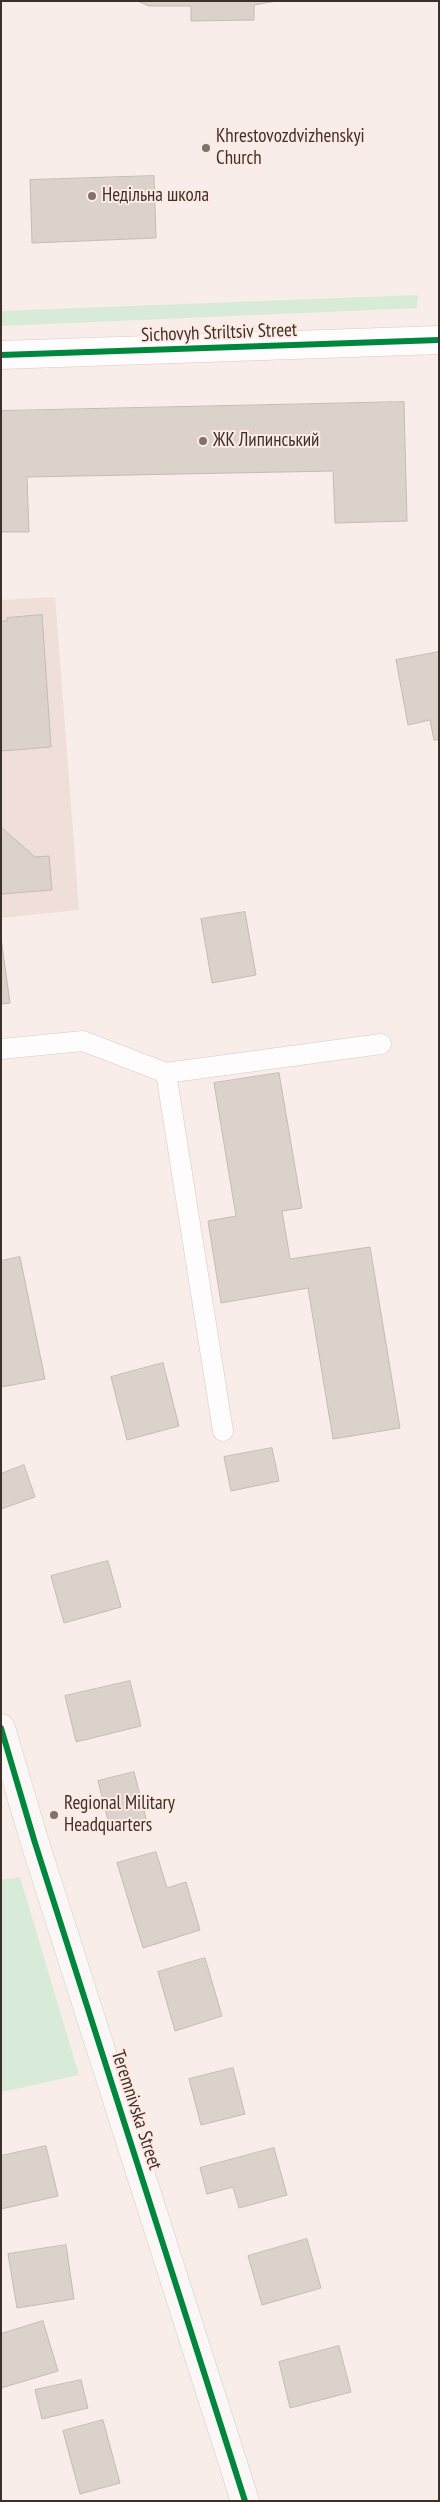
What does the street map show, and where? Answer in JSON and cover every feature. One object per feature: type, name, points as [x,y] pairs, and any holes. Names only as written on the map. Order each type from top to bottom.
[{"type":"street","name":"Sichovyh Striltsiv Street","points":[[1,355],[439,340]]},
{"type":"street","name":"Teremnivska Street","points":[[1,1728],[35,1843],[246,2501]]},
{"type":"lane","points":[[1,1050],[83,1042],[166,1073],[381,1044]]},
{"type":"lane","points":[[166,1073],[223,1431]]},
{"type":"shaded area","points":[[55,597],[79,910],[1,918],[1,600]]},
{"type":"green space","points":[[418,295],[417,308],[1,326],[1,311]]},
{"type":"green space","points":[[20,1877],[79,2075],[1,2092],[1,1880]]},
{"type":"building","points":[[138,1],[277,1],[254,5],[254,20],[191,21],[191,6],[149,6]]},
{"type":"building","name":"Недільна школа","points":[[154,176],[156,238],[32,243],[30,180]]},
{"type":"building","name":"ЖК Липинський","points":[[404,402],[407,521],[335,523],[333,471],[27,477],[29,532],[1,532],[1,411]]},
{"type":"building","points":[[42,615],[51,747],[1,751],[1,621],[7,621],[7,618]]},
{"type":"building","points":[[439,652],[439,740],[434,740],[430,720],[408,725],[396,660]]},
{"type":"building","points":[[1,827],[35,857],[49,856],[52,890],[1,894]]},
{"type":"building","points":[[245,912],[256,975],[212,983],[201,919]]},
{"type":"building","points":[[1,938],[10,1003],[1,1004]]},
{"type":"building","points":[[279,1073],[302,1208],[282,1211],[290,1259],[370,1247],[400,1428],[333,1439],[308,1288],[221,1303],[208,1221],[236,1216],[214,1083]]},
{"type":"building","points":[[20,1257],[45,1379],[1,1387],[1,1261]]},
{"type":"building","points":[[163,1363],[179,1426],[127,1440],[111,1377]]},
{"type":"building","points":[[272,1448],[279,1481],[231,1491],[224,1457]]},
{"type":"building","points":[[24,1465],[35,1497],[1,1509],[1,1474]]},
{"type":"building","points":[[108,1561],[121,1607],[64,1623],[51,1576]]},
{"type":"building","points":[[130,1681],[141,1726],[76,1742],[65,1696]]},
{"type":"building","points":[[134,1772],[147,1822],[111,1832],[98,1781]]},
{"type":"building","points":[[156,1852],[167,1888],[186,1882],[200,1930],[143,1948],[117,1863]]},
{"type":"building","points":[[205,1958],[222,2016],[175,2031],[158,1972]]},
{"type":"building","points":[[233,2068],[245,2114],[201,2125],[189,2079]]},
{"type":"building","points":[[46,2146],[58,2196],[1,2209],[1,2156]]},
{"type":"building","points":[[274,2148],[287,2195],[239,2208],[233,2187],[207,2194],[200,2168]]},
{"type":"building","points":[[307,2239],[321,2288],[262,2305],[248,2256]]},
{"type":"building","points":[[66,2245],[74,2299],[17,2308],[8,2254]]},
{"type":"building","points":[[43,2321],[58,2371],[1,2388],[1,2334]]},
{"type":"building","points":[[339,2346],[351,2392],[290,2408],[279,2362]]},
{"type":"building","points":[[81,2380],[88,2408],[42,2419],[35,2390]]},
{"type":"building","points":[[103,2420],[120,2483],[80,2494],[63,2431]]},
{"type":"cycle path","points":[[1,355],[439,340]]},
{"type":"cycle path","points":[[1,1728],[35,1843],[245,2501]]},
{"type":"place","name":"Khrestovozdvizhenskyi Church","points":[[206,148]]},
{"type":"place","name":"Недільна школа","points":[[92,196]]},
{"type":"place","name":"ЖК Липинський","points":[[203,441]]},
{"type":"place","name":"Regional Military Headquarters","points":[[54,1815]]}]
